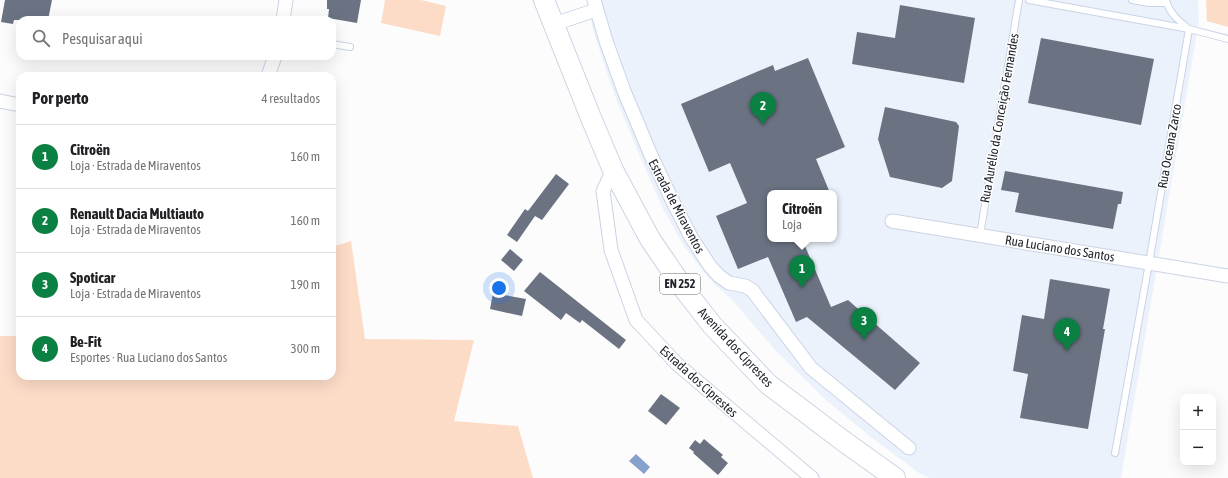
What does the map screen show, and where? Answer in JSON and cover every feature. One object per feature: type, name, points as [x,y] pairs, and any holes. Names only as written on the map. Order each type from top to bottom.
[{"type":"main road","name":"EN 252","points":[[544,0],[554,24]]},
{"type":"main road","name":"Avenida dos Ciprestes","points":[[554,24],[613,170],[650,239],[684,289],[712,325],[768,384],[895,478]]},
{"type":"street","points":[[284,16],[286,0]]},
{"type":"street","points":[[554,24],[595,5]]},
{"type":"street","name":"Estrada de Miraventos","points":[[595,5],[624,91],[650,153],[691,237],[710,266],[728,283],[745,286],[752,290],[811,368],[909,448]]},
{"type":"street","points":[[269,72],[274,60]]},
{"type":"street","points":[[0,101],[16,104]]},
{"type":"street","name":"Estrada dos Ciprestes","points":[[613,170],[603,192],[611,250],[636,320],[677,364],[812,478]]},
{"type":"street","name":"Rua Luciano dos Santos","points":[[892,221],[1228,276]]},
{"type":"lane","name":"Rua Aurélio da Conceição Fernandes","points":[[980,235],[1019,0]]},
{"type":"lane","points":[[1029,0],[1189,29],[1228,39]]},
{"type":"lane","points":[[1132,0],[1149,3],[1166,2],[1172,14],[1189,29]]},
{"type":"lane","name":"Rua Oceana Zarco","points":[[1115,453],[1189,29]]},
{"type":"lane","points":[[336,45],[350,47]]},
{"type":"shaded area","points":[[385,0],[421,0],[446,6],[440,36],[381,23]]},
{"type":"shaded area","points":[[587,0],[1198,0],[1199,21],[1121,478],[929,478],[919,473],[872,438],[826,400],[776,351],[732,300],[709,279],[684,246],[663,209],[614,94],[593,30]]},
{"type":"shaded area","points":[[1206,0],[1228,0],[1228,27],[1207,21]]},
{"type":"shaded area","points":[[351,241],[365,339],[474,340],[454,421],[518,426],[533,478],[0,478],[0,336],[16,336],[16,380],[336,380],[336,246]]},
{"type":"water","points":[[636,454],[650,467],[644,474],[629,461]]},
{"type":"building","points":[[5,0],[52,0],[49,16],[16,16],[16,20],[14,20],[13,24],[1,22]]},
{"type":"building","points":[[327,0],[361,0],[357,23],[336,19],[336,16],[328,16],[329,9],[327,9]]},
{"type":"building","points":[[900,5],[975,18],[964,83],[852,64],[857,32],[895,38]]},
{"type":"building","points":[[1041,38],[1154,59],[1141,125],[1028,103]]},
{"type":"building","points":[[808,58],[845,147],[816,159],[829,190],[767,190],[767,242],[803,242],[831,307],[848,300],[920,363],[895,390],[807,317],[796,322],[768,257],[738,269],[716,216],[747,203],[730,163],[709,172],[681,104],[773,65],[775,71]]},
{"type":"building","points":[[885,107],[956,122],[959,126],[952,181],[942,188],[890,177],[878,139]]},
{"type":"building","points":[[1005,171],[1123,192],[1121,204],[1118,204],[1113,229],[1015,212],[1019,193],[1001,190]]},
{"type":"building","points":[[556,174],[569,184],[542,220],[535,216],[517,242],[507,235],[525,209],[528,211]]},
{"type":"building","points":[[510,249],[523,260],[514,271],[501,260]]},
{"type":"building","points":[[540,272],[626,340],[619,349],[582,320],[580,323],[566,313],[561,320],[524,291]]},
{"type":"building","points":[[1050,279],[1110,289],[1103,329],[1105,329],[1088,429],[1020,418],[1028,374],[1013,371],[1022,315],[1044,319]]},
{"type":"building","points":[[493,293],[526,299],[522,316],[490,309]]},
{"type":"building","points":[[661,394],[680,408],[666,425],[648,411]]},
{"type":"building","points":[[704,439],[723,455],[721,457],[728,463],[718,475],[689,448],[695,440],[700,444]]},
{"type":"place","name":"Renault Dacia Multiauto","points":[[763,125]]},
{"type":"place","name":"Citroën","points":[[802,288]]},
{"type":"place","name":"Spoticar","points":[[864,340]]},
{"type":"place","name":"Be-Fit","points":[[1067,351]]}]
